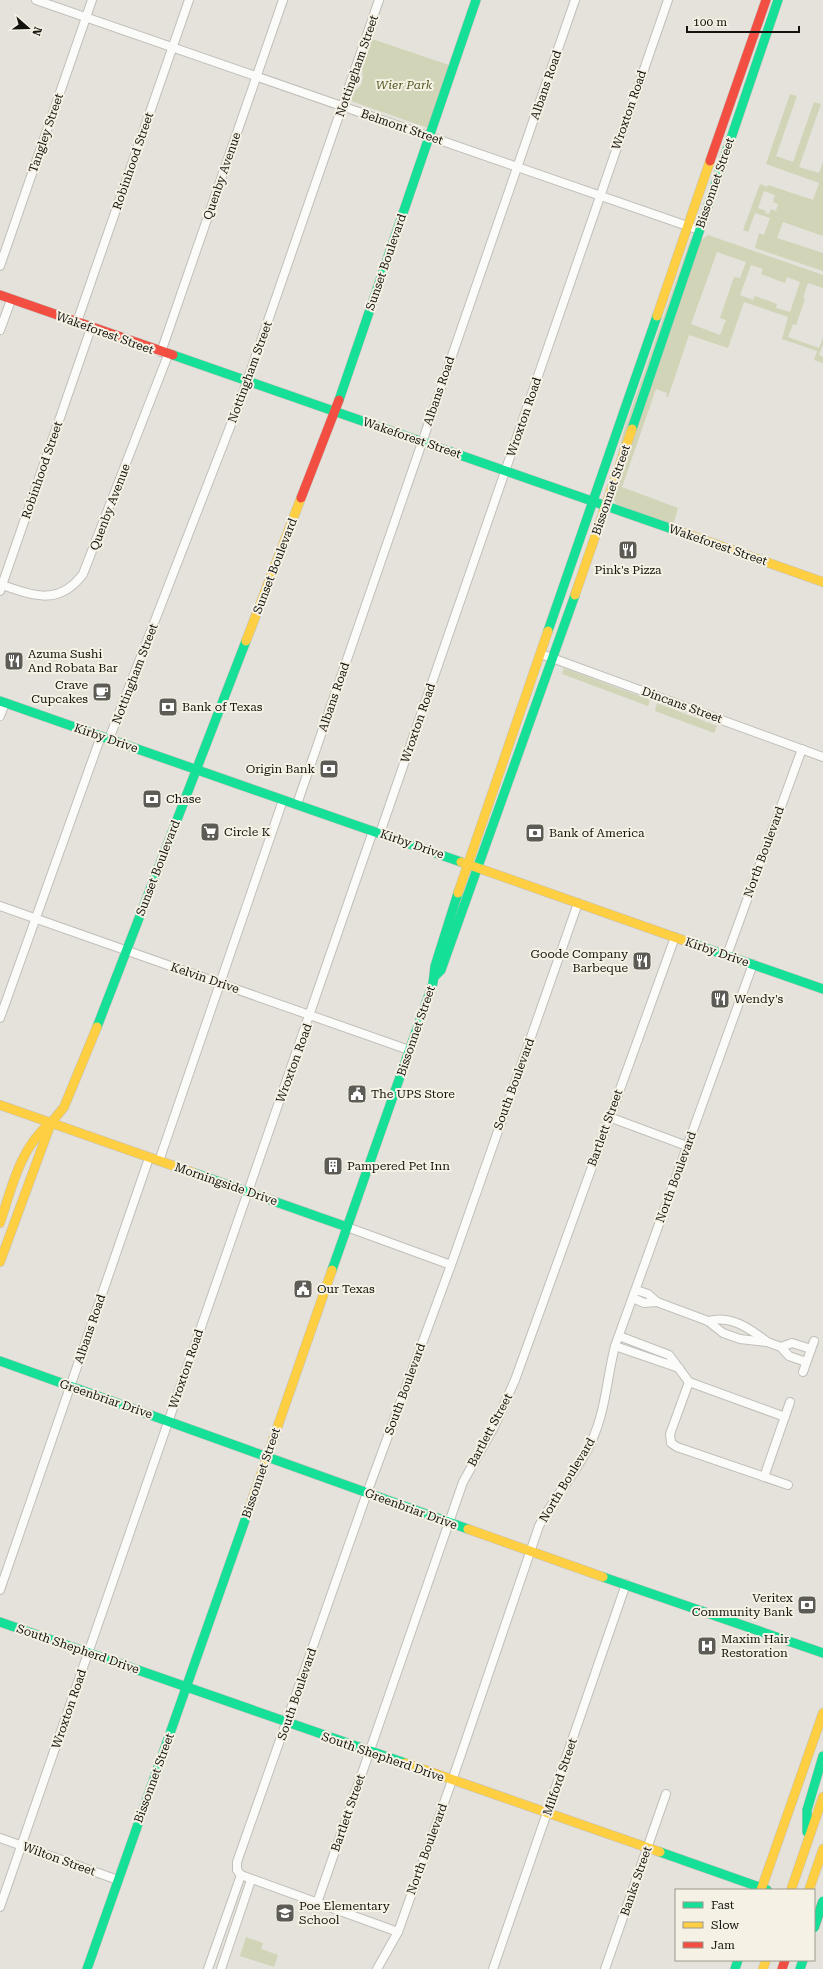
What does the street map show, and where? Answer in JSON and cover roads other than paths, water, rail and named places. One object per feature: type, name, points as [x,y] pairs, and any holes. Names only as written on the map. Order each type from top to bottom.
[{"type":"main road","name":"Sunset Boulevard","points":[[0,1223],[24,1155],[36,1134],[51,1123],[64,1107],[73,1088],[335,411],[476,0]]},
{"type":"main road","name":"Bissonnet Street","points":[[87,1969],[435,976],[435,966],[468,865],[766,0]]},
{"type":"main road","name":"Bissonnet Street","points":[[435,976],[441,970],[520,754],[778,0]]},
{"type":"main road","name":"Wakeforest Street","points":[[0,295],[164,354],[506,470],[823,582]]},
{"type":"main road","name":"Kirby Drive","points":[[2,702],[823,988]]},
{"type":"main road","points":[[508,750],[520,754]]},
{"type":"main road","name":"Morningside Drive","points":[[0,1105],[347,1227]]},
{"type":"main road","name":"Sunset Boulevard","points":[[0,1262],[51,1123]]},
{"type":"main road","name":"Greenbriar Drive","points":[[0,1361],[168,1420],[529,1551],[823,1653]]},
{"type":"main road","name":"South Shepherd Drive","points":[[0,1622],[763,1889]]},
{"type":"main road","points":[[802,1646],[823,1645]]},
{"type":"main road","points":[[763,1889],[823,1713]]},
{"type":"main road","points":[[808,1841],[807,1810],[823,1756]]},
{"type":"main road","points":[[791,1889],[823,1797]]},
{"type":"main road","points":[[809,1889],[823,1850]]},
{"type":"main road","points":[[815,1924],[823,1901]]},
{"type":"street","name":"Belmont Street","points":[[36,0],[699,230]]},
{"type":"street","name":"Tangley Street","points":[[0,266],[92,0]]},
{"type":"street","name":"Robinhood Street","points":[[77,322],[189,0]]},
{"type":"street","name":"Quenby Avenue","points":[[1,588],[35,596],[54,595],[70,588],[83,574],[164,354],[283,0]]},
{"type":"street","name":"Nottingham Street","points":[[0,1018],[36,918],[105,737],[247,382],[379,0]]},
{"type":"street","name":"Albans Road","points":[[297,804],[575,0]]},
{"type":"street","name":"Wroxton Road","points":[[0,1907],[89,1653],[168,1420],[311,1016],[312,1005],[377,832],[506,470],[599,196],[668,0]]},
{"type":"street","points":[[0,330],[11,300]]},
{"type":"street","name":"Robinhood Street","points":[[1,588],[91,328]]},
{"type":"street","name":"Dincans Street","points":[[541,654],[823,757]]},
{"type":"street","points":[[0,716],[2,702]]},
{"type":"street","name":"North Boulevard","points":[[727,955],[802,749]]},
{"type":"street","points":[[158,1161],[283,800]]},
{"type":"street","name":"South Boulevard","points":[[208,1969],[241,1875],[237,1870],[237,1862],[367,1493],[451,1265],[578,903]]},
{"type":"street","name":"Kelvin Drive","points":[[0,906],[409,1050]]},
{"type":"street","name":"Bartlett Street","points":[[317,1903],[448,1522],[463,1482],[494,1427],[512,1387],[675,937]]},
{"type":"street","name":"North Boulevard","points":[[377,1969],[398,1932],[452,1781],[529,1551],[547,1511],[579,1464],[593,1439],[606,1401],[610,1364],[615,1346],[753,964]]},
{"type":"street","points":[[609,1118],[687,1146]]},
{"type":"street","name":"Albans Road","points":[[0,1590],[149,1158]]},
{"type":"street","name":"Morningside Drive","points":[[347,1227],[451,1265]]},
{"type":"street","points":[[636,1290],[648,1294],[657,1302]]},
{"type":"street","points":[[633,1298],[644,1302],[657,1302],[708,1321],[723,1333],[740,1339],[767,1342],[781,1347],[789,1356],[806,1362]]},
{"type":"street","points":[[708,1321],[727,1320],[747,1327],[767,1342]]},
{"type":"street","points":[[619,1336],[670,1355],[688,1382],[785,1417]]},
{"type":"street","points":[[781,1347],[792,1343],[812,1345],[803,1372]]},
{"type":"street","points":[[615,1346],[679,1368]]},
{"type":"street","points":[[646,1357],[650,1347]]},
{"type":"street","points":[[688,1382],[670,1434],[671,1443],[678,1447],[788,1486]]},
{"type":"street","points":[[764,1477],[790,1402]]},
{"type":"street","name":"Milford Street","points":[[493,1969],[626,1584]]},
{"type":"street","name":"Banks Street","points":[[605,1969],[666,1794]]},
{"type":"street","name":"Wilton Street","points":[[0,1838],[21,1847],[118,1880]]},
{"type":"street","points":[[241,1875],[251,1880],[398,1932]]},
{"type":"street","points":[[221,1969],[251,1880]]},
{"type":"place","name":"Pink's Pizza","points":[[628,550]]},
{"type":"place","name":"Azuma Sushi And Robata Bar","points":[[14,661]]},
{"type":"place","name":"Crave Cupcakes","points":[[102,692]]},
{"type":"place","name":"Bank of Texas","points":[[168,707]]},
{"type":"place","name":"Origin Bank","points":[[329,769]]},
{"type":"place","name":"Chase","points":[[152,799]]},
{"type":"place","name":"Circle K","points":[[210,832]]},
{"type":"place","name":"Bank of America","points":[[535,833]]},
{"type":"place","name":"Goode Company Barbeque","points":[[642,961]]},
{"type":"place","name":"Wendy's","points":[[720,999]]},
{"type":"place","name":"The UPS Store","points":[[357,1094]]},
{"type":"place","name":"Pampered Pet Inn","points":[[333,1166]]},
{"type":"place","name":"Our Texas","points":[[303,1289]]},
{"type":"place","name":"Veritex Community Bank","points":[[807,1605]]},
{"type":"place","name":"Maxim Hair Restoration","points":[[707,1646]]},
{"type":"place","name":"Poe Elementary School","points":[[285,1913]]},
{"type":"park label","name":"Wier Park","points":[[404,85]]}]
